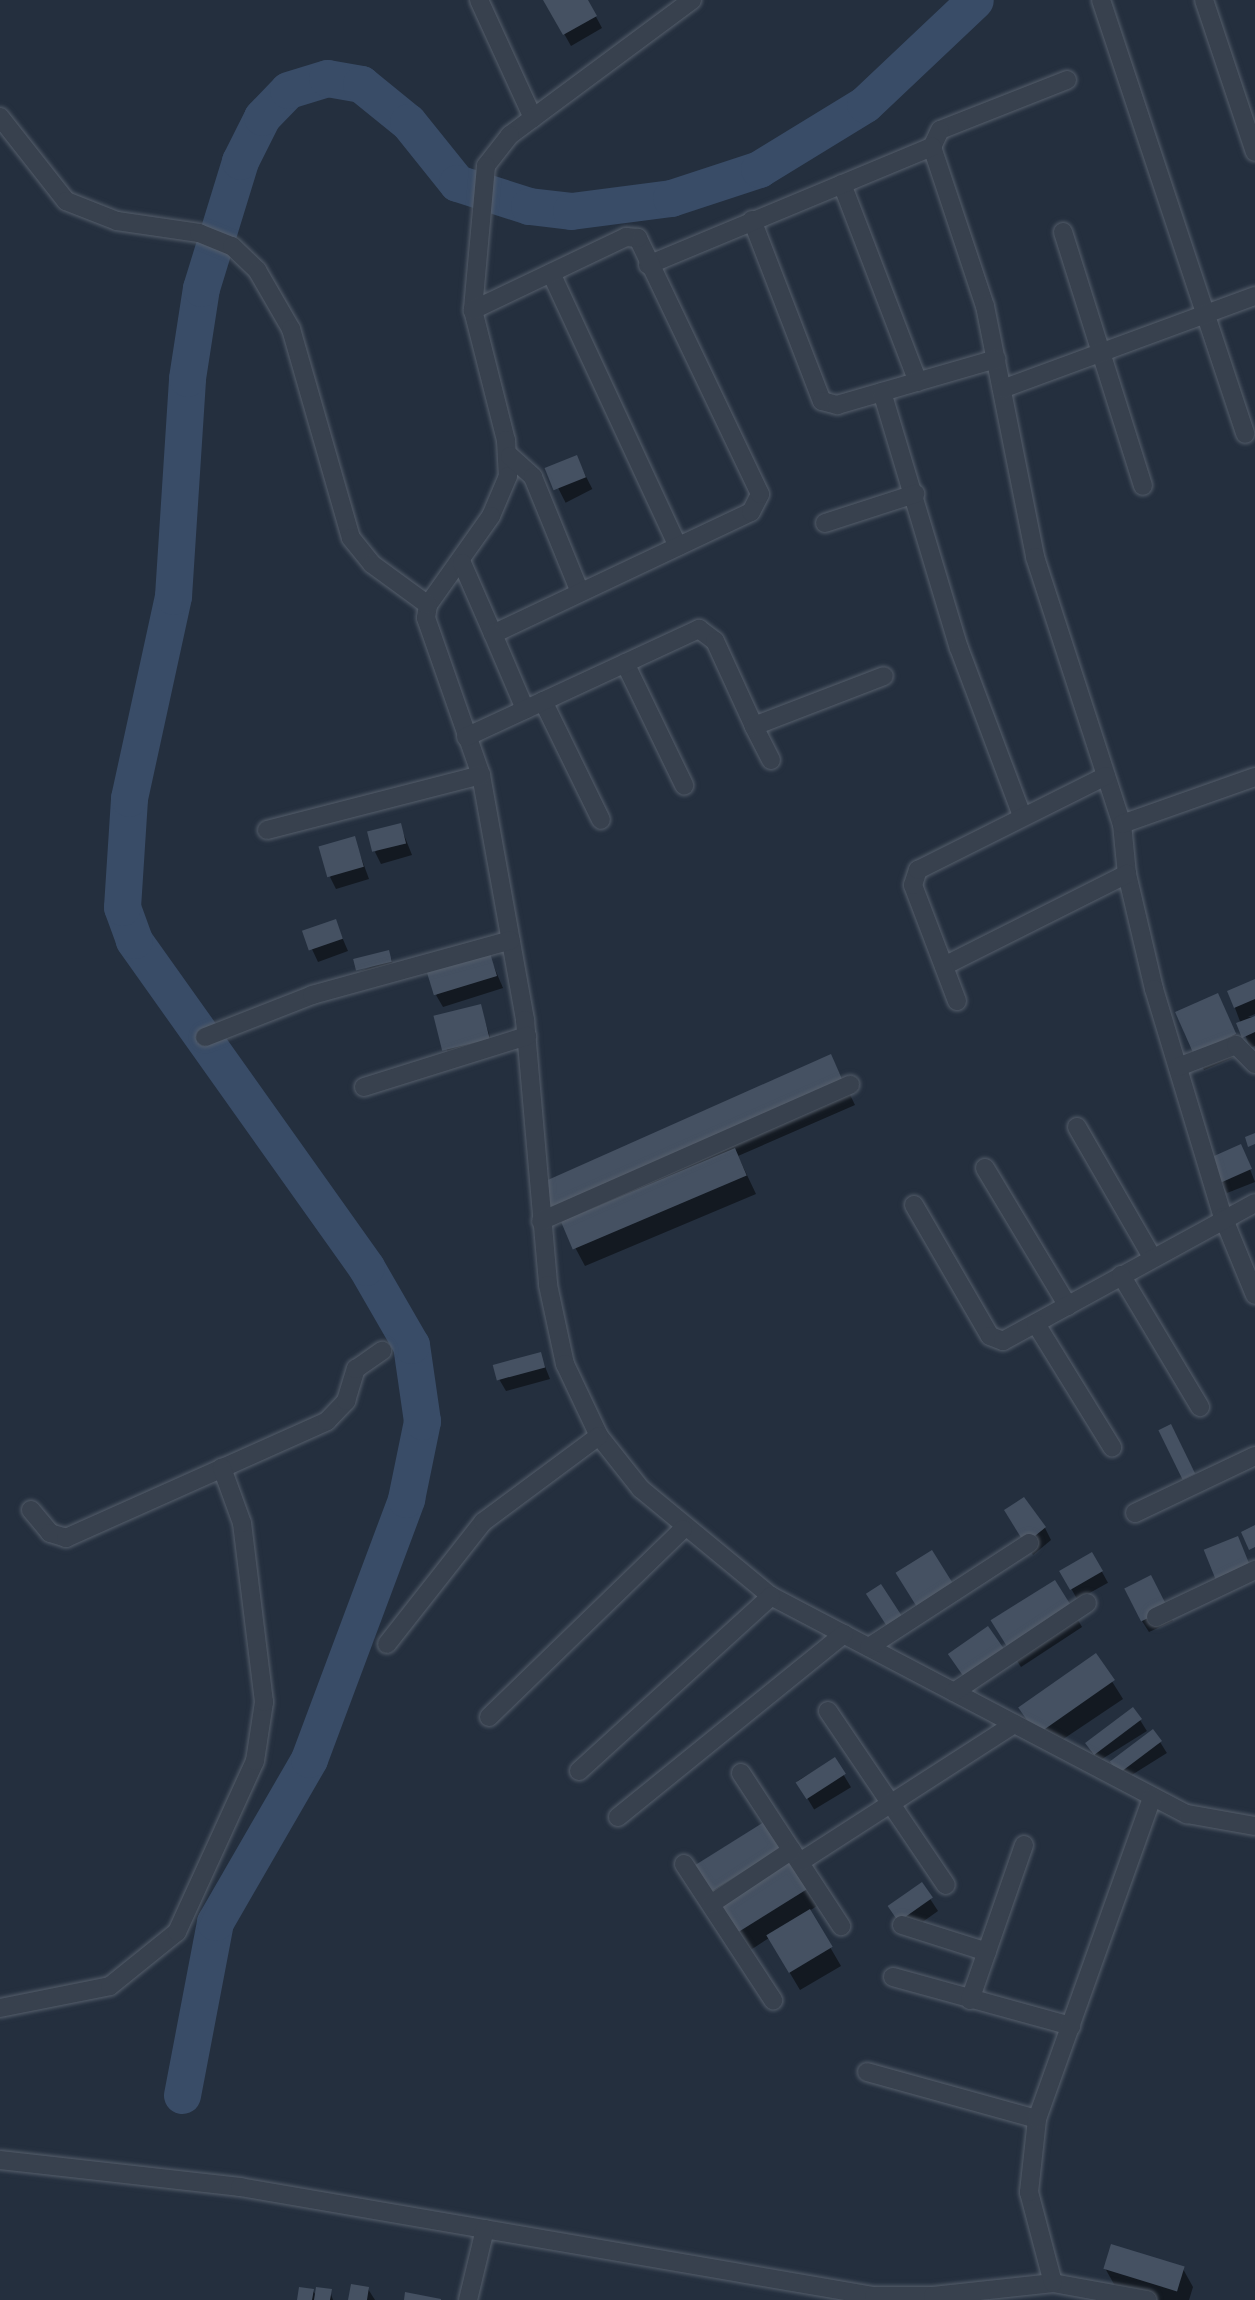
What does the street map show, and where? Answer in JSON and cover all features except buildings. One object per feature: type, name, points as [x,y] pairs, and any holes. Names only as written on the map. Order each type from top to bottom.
[{"type":"street","points":[[479,0],[533,118]]},
{"type":"street","points":[[692,0],[510,135],[486,166],[472,310],[510,456],[502,492],[462,563],[428,605],[430,644],[481,775],[511,940],[527,1036],[541,1221],[559,1343],[599,1436],[683,1529],[771,1596],[1187,1814],[1255,1826]]},
{"type":"street","points":[[1204,0],[1255,152]]},
{"type":"street","points":[[1103,1],[1245,433]]},
{"type":"street","points":[[648,265],[932,147],[940,130],[1067,80]]},
{"type":"street","points":[[0,117],[66,201],[117,221],[199,233],[232,246],[257,270],[291,329],[351,538],[372,564],[428,605]]},
{"type":"street","points":[[932,147],[979,283],[1035,557],[1122,824],[1126,874],[1178,1067],[1223,1216],[1255,1295]]},
{"type":"street","points":[[842,184],[918,382]]},
{"type":"street","points":[[752,220],[822,401],[837,405],[996,359]]},
{"type":"street","points":[[1063,232],[1103,352],[1143,486]]},
{"type":"street","points":[[472,310],[632,236],[643,242],[648,265],[760,494],[751,512],[493,634]]},
{"type":"street","points":[[551,273],[678,546]]},
{"type":"street","points":[[1002,389],[1255,296]]},
{"type":"street","points":[[882,392],[915,494],[959,648],[1022,817]]},
{"type":"street","points":[[510,456],[533,477],[579,592]]},
{"type":"street","points":[[825,523],[915,494]]},
{"type":"street","points":[[462,563],[525,709]]},
{"type":"street","points":[[466,737],[699,629],[709,631],[771,760]]},
{"type":"street","points":[[625,663],[684,785]]},
{"type":"street","points":[[754,726],[884,676]]},
{"type":"street","points":[[543,701],[601,820]]},
{"type":"street","points":[[267,830],[481,775]]},
{"type":"street","points":[[957,1001],[914,877],[924,864],[1106,776]]},
{"type":"street","points":[[1122,824],[1255,777]]},
{"type":"street","points":[[944,966],[1126,874]]},
{"type":"street","points":[[205,1037],[312,995],[511,940]]},
{"type":"street","points":[[364,1087],[527,1036]]},
{"type":"street","points":[[1178,1067],[1236,1045],[1255,1064]]},
{"type":"street","points":[[541,1221],[850,1086]]},
{"type":"street","points":[[1077,1127],[1152,1257]]},
{"type":"street","points":[[985,1168],[1068,1306]]},
{"type":"street","points":[[914,1205],[994,1340],[1010,1339],[1223,1216],[1255,1203]]},
{"type":"street","points":[[1121,1275],[1200,1407]]},
{"type":"street","points":[[1036,1324],[1112,1447]]},
{"type":"street","points":[[31,1510],[50,1533],[66,1538],[327,1421],[346,1401],[356,1369],[382,1351]]},
{"type":"street","points":[[387,1644],[483,1522],[599,1436]]},
{"type":"street","points":[[1135,1513],[1255,1456]]},
{"type":"street","points":[[0,2007],[110,1986],[177,1932],[255,1761],[264,1702],[242,1522],[222,1468]]},
{"type":"street","points":[[489,1717],[683,1529]]},
{"type":"street","points":[[869,1647],[1029,1543]]},
{"type":"street","points":[[1156,1617],[1255,1570]]},
{"type":"street","points":[[579,1771],[771,1596]]},
{"type":"street","points":[[954,1692],[1087,1603]]},
{"type":"street","points":[[618,1817],[844,1634]]},
{"type":"street","points":[[828,1711],[893,1800],[947,1885]]},
{"type":"street","points":[[711,1905],[893,1800],[1014,1724]]},
{"type":"street","points":[[741,1773],[841,1926]]},
{"type":"street","points":[[1054,2283],[1029,2192],[1037,2119],[1152,1797]]},
{"type":"street","points":[[970,2000],[1024,1845]]},
{"type":"street","points":[[684,1864],[773,2000]]},
{"type":"street","points":[[902,1925],[987,1952]]},
{"type":"street","points":[[893,1977],[1071,2026]]},
{"type":"street","points":[[867,2071],[1037,2119]]},
{"type":"street","points":[[0,2160],[240,2188],[874,2296],[933,2296],[1054,2283],[1147,2300]]},
{"type":"street","points":[[469,2298],[485,2230]]},
{"type":"waterway","points":[[182,2095],[215,1922],[309,1759],[406,1499],[422,1421],[411,1345],[366,1267],[134,940],[122,907],[129,798],[173,596],[187,378],[201,288],[240,161],[262,117],[288,90],[327,78],[361,84],[408,122],[457,183],[529,206],[571,211],[671,198],[759,169],[865,104],[975,0]]}]
